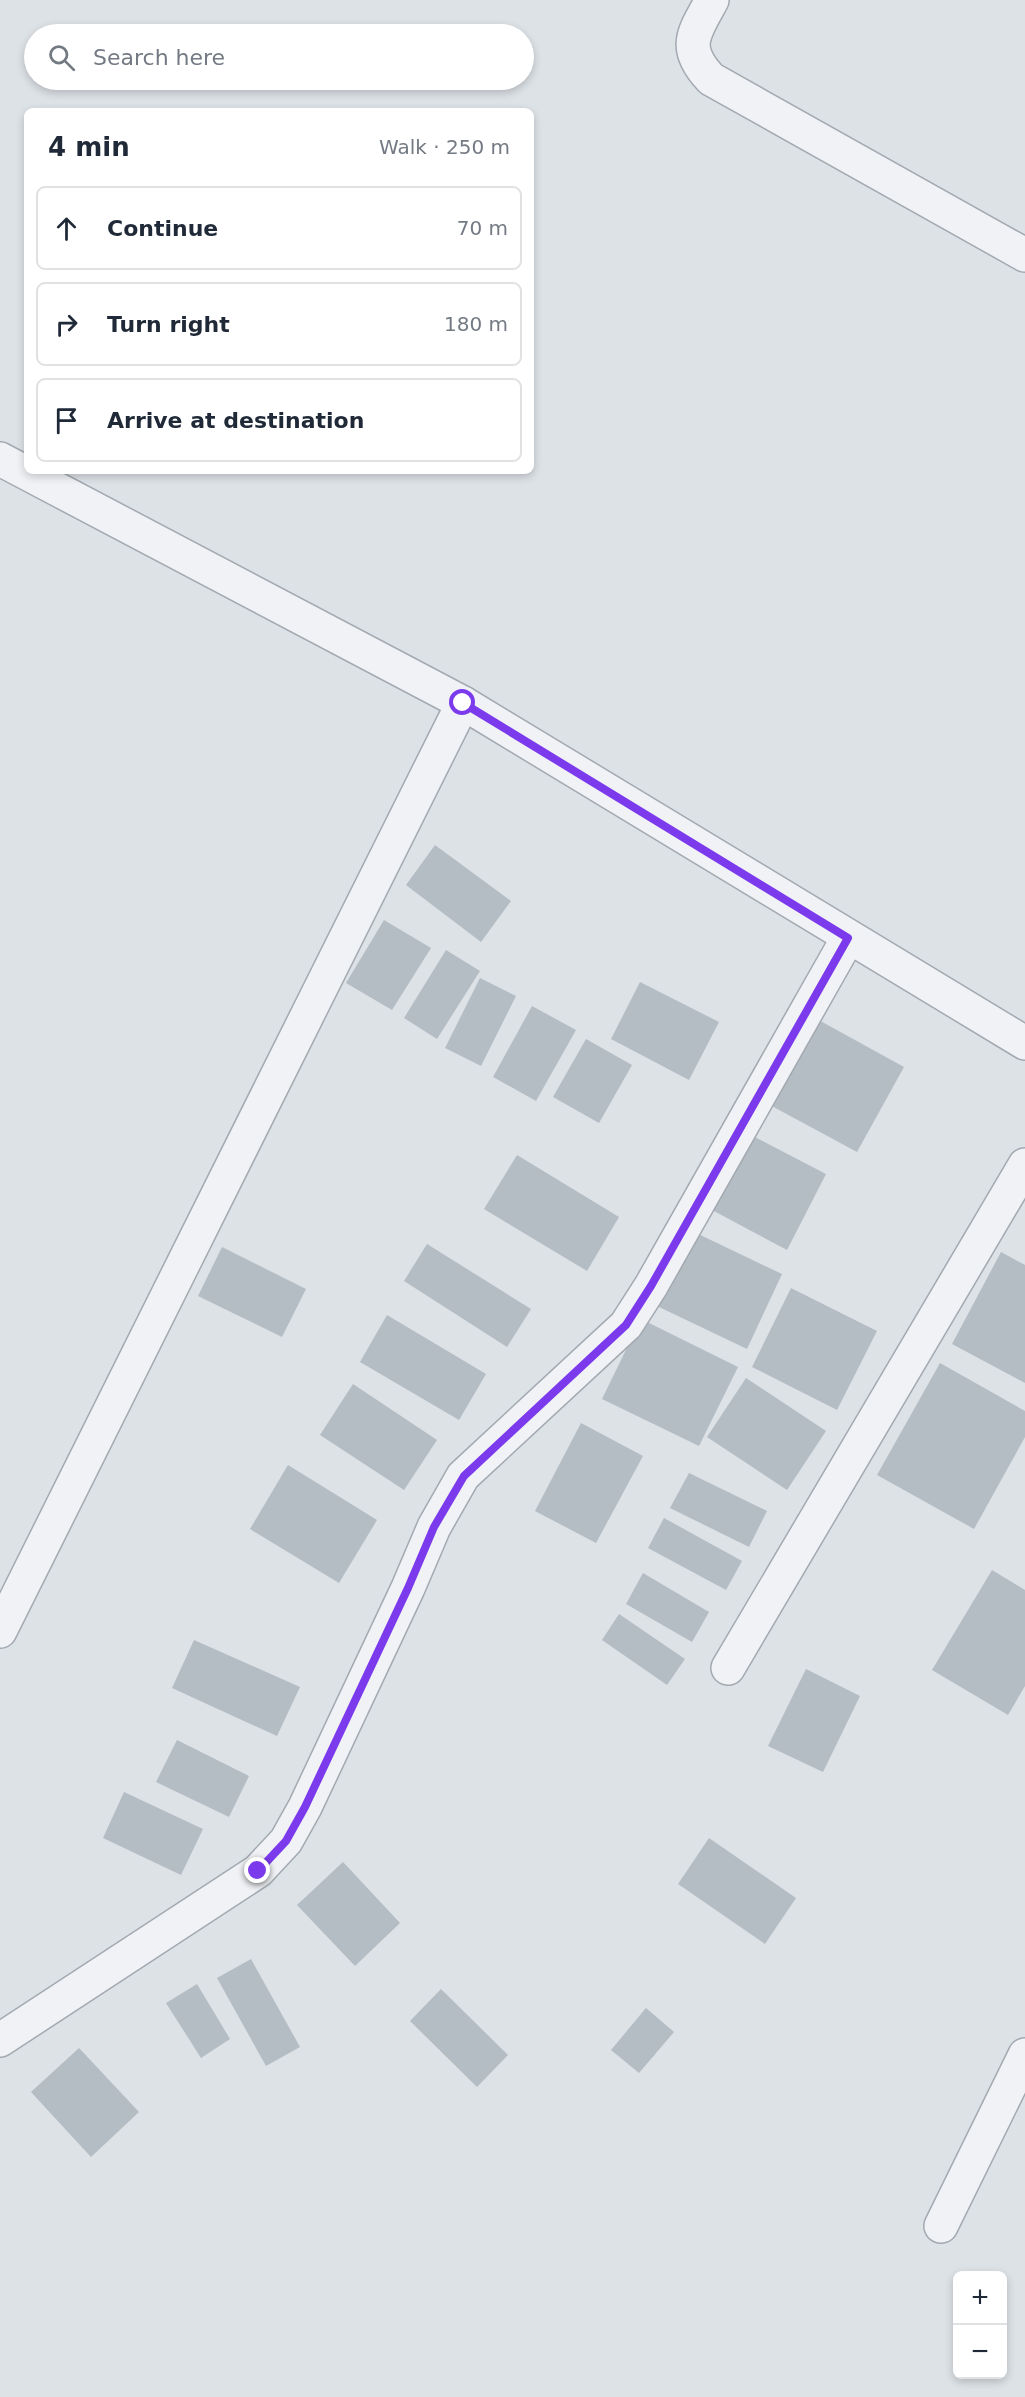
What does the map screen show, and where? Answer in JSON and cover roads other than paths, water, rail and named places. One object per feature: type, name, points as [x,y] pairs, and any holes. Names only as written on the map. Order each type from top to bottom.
[{"type":"street","points":[[712,0],[692,36],[697,64],[711,79],[1025,255]]},
{"type":"street","points":[[0,459],[24,472]]},
{"type":"street","points":[[28,474],[463,703],[1025,1043]]},
{"type":"street","points":[[0,1631],[463,703]]},
{"type":"street","points":[[0,2040],[258,1871],[286,1841],[305,1807],[408,1588],[434,1527],[464,1476],[626,1325],[651,1286],[848,938]]},
{"type":"street","points":[[728,1668],[1025,1165]]},
{"type":"street","points":[[941,2226],[1025,2055]]}]
